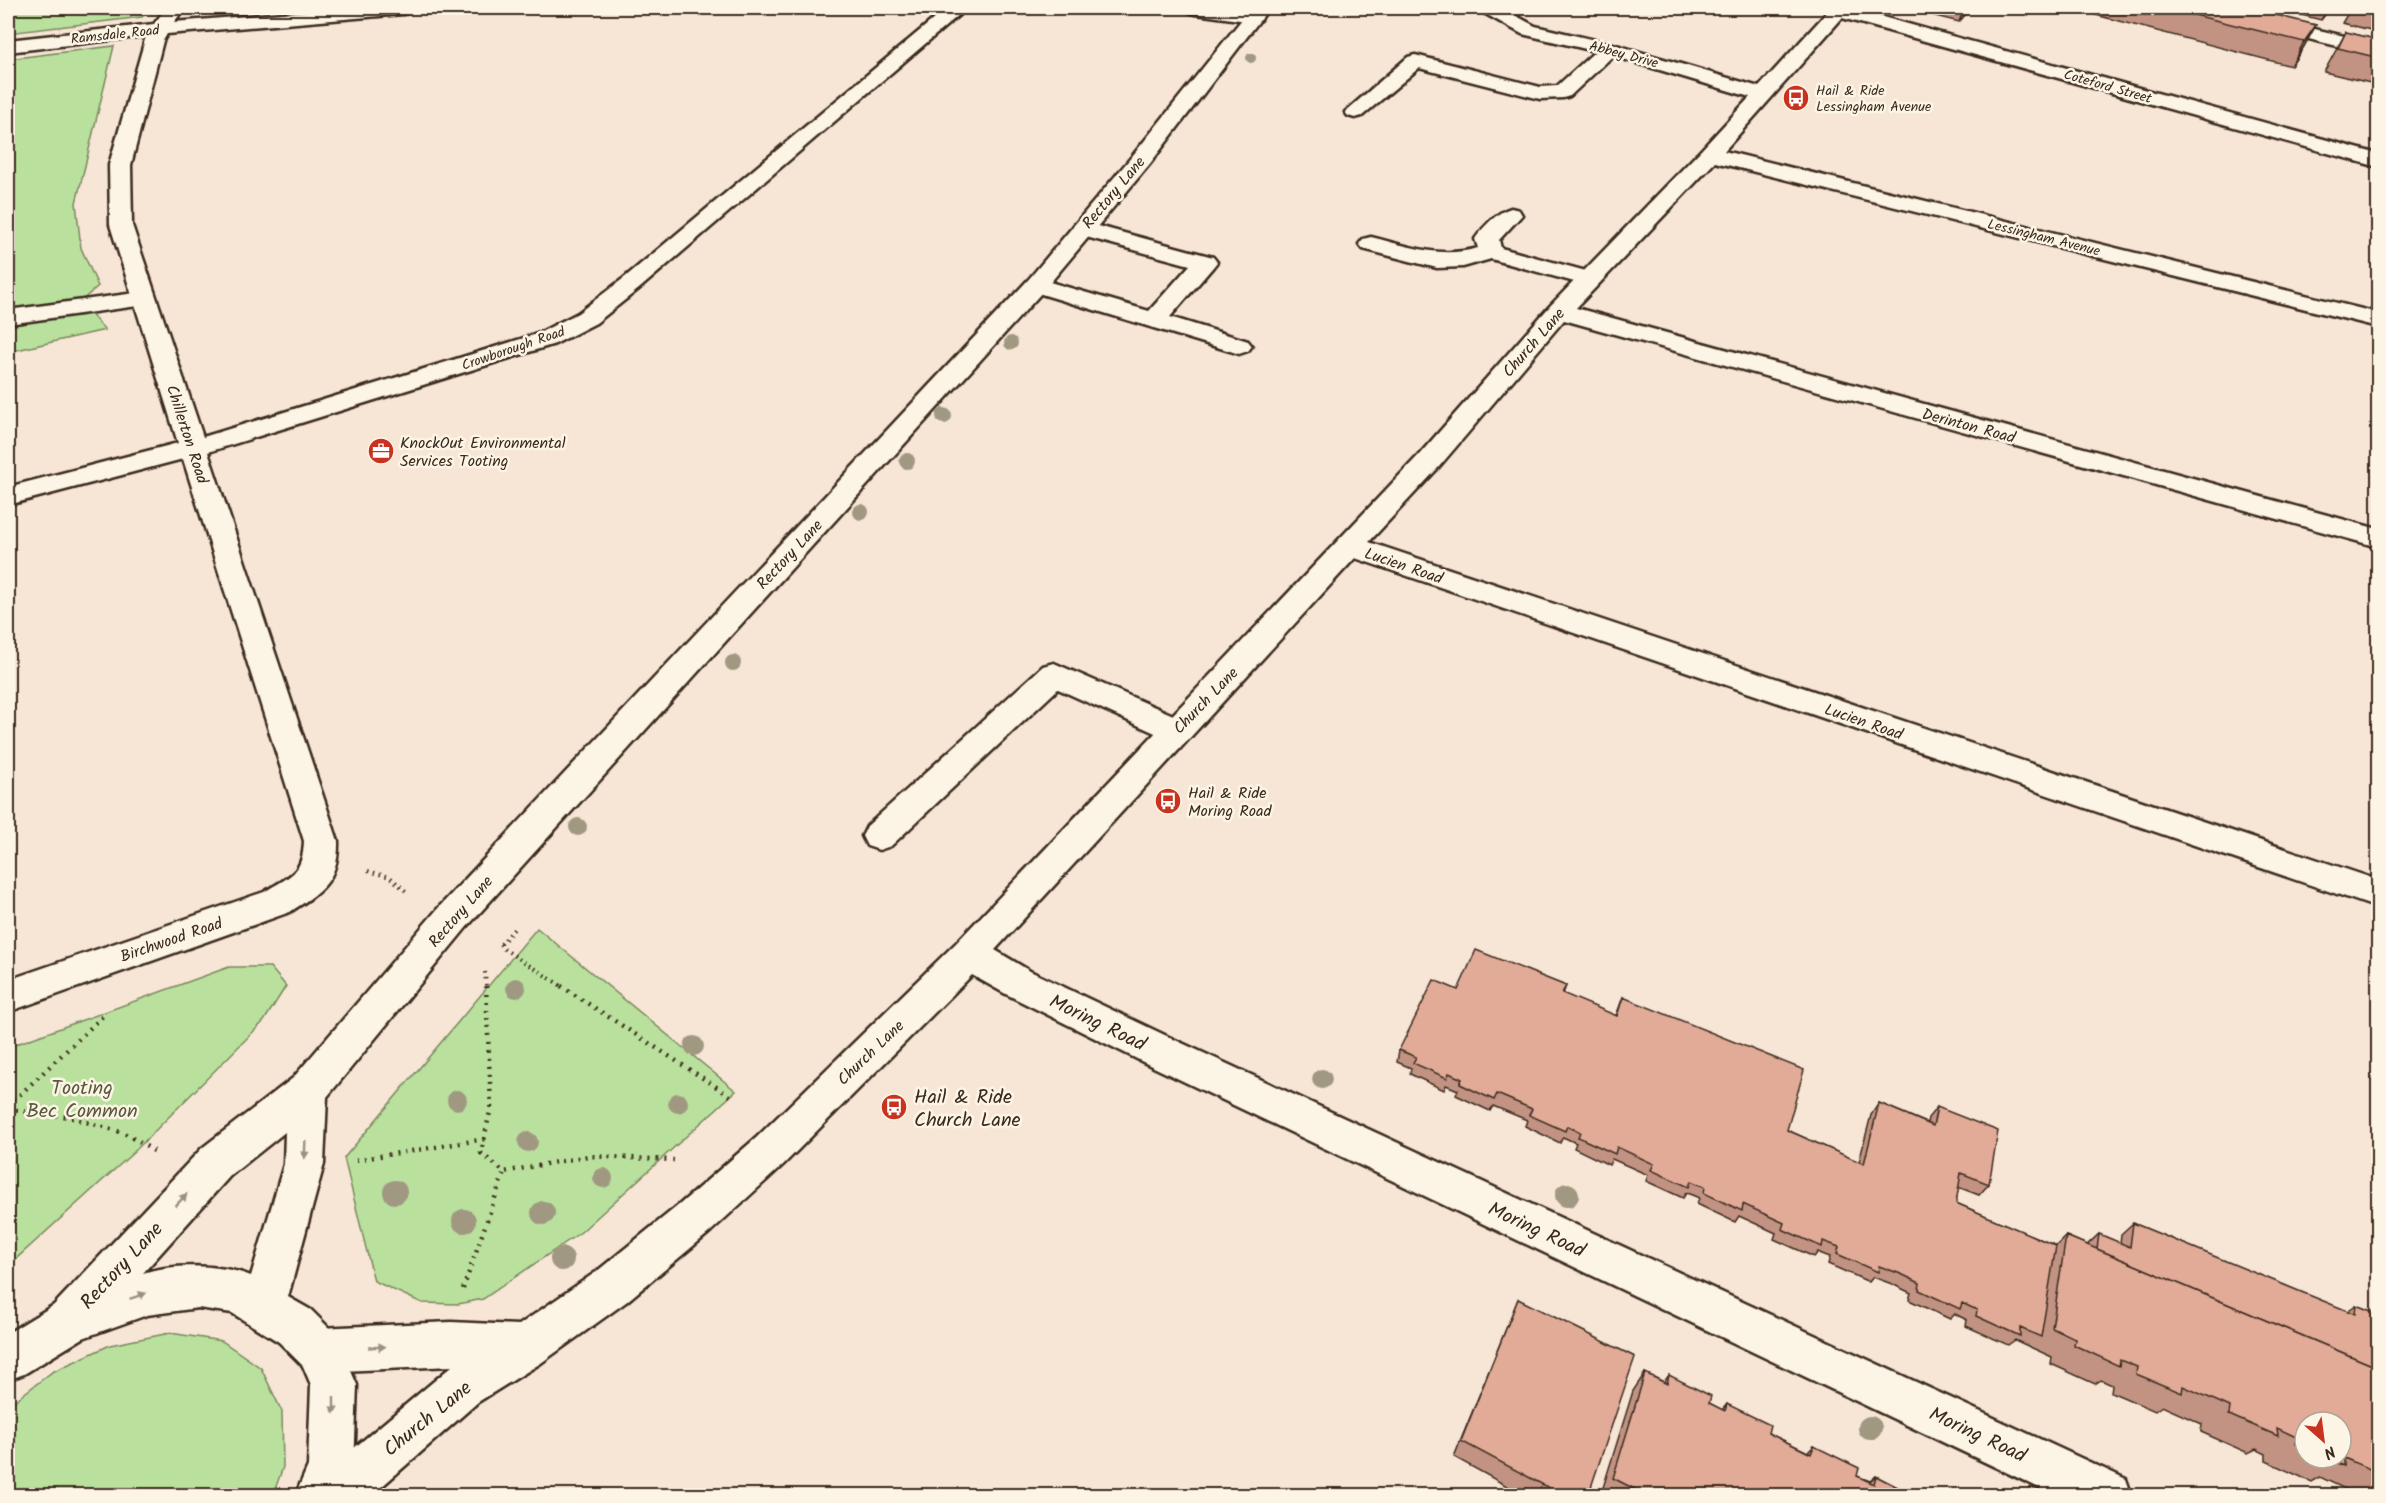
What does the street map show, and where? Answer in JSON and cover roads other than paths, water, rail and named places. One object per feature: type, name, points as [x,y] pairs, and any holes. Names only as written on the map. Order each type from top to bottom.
[{"type":"street","name":"Chillerton Road","points":[[176,8],[159,29],[153,41],[120,165],[121,225],[143,299],[321,841],[321,862]]},
{"type":"street","name":"Ramsdale Road","points":[[8,46],[159,29],[403,8]]},
{"type":"street","name":"Crowborough Road","points":[[8,496],[266,428],[527,345],[569,329],[632,283],[958,8]]},
{"type":"street","points":[[1196,8],[1257,12]]},
{"type":"street","name":"Abbey Drive","points":[[1489,8],[1529,30],[1609,49],[1763,94]]},
{"type":"street","points":[[2205,8],[2379,50]]},
{"type":"street","name":"Church Lane","points":[[334,1496],[462,1386],[525,1347],[611,1287],[695,1218],[778,1142],[969,954],[1428,462],[1559,311],[1710,154],[1839,9]]},
{"type":"street","name":"Coteford Street","points":[[1839,9],[2379,161]]},
{"type":"street","name":"Rectory Lane","points":[[70,1321],[216,1162],[307,1091],[337,1058],[453,917],[1036,285],[1141,160],[1257,12]]},
{"type":"street","points":[[1355,112],[1415,61],[1540,93],[1563,92],[1609,49]]},
{"type":"street","name":"Lessingham Avenue","points":[[1710,154],[2379,320]]},
{"type":"street","points":[[1491,252],[1487,239],[1511,215]]},
{"type":"street","points":[[1083,228],[1205,262],[1153,322]]},
{"type":"street","points":[[1371,244],[1437,261],[1463,260],[1491,252],[1589,279]]},
{"type":"street","points":[[1036,285],[1239,346]]},
{"type":"street","points":[[8,317],[143,299]]},
{"type":"street","name":"Derinton Road","points":[[1559,311],[2379,538]]},
{"type":"street","name":"Lucien Road","points":[[1350,546],[2379,894]]},
{"type":"street","points":[[879,836],[1054,674],[1176,730]]},
{"type":"street","name":"Birchwood Road","points":[[8,996],[276,902],[306,884],[321,862]]},
{"type":"street","name":"Moring Road","points":[[969,954],[1017,982],[1156,1050],[2109,1496]]},
{"type":"street","points":[[263,1308],[304,1164],[307,1091]]},
{"type":"street","points":[[8,1358],[70,1321],[147,1293],[198,1287],[238,1292],[295,1326],[319,1350],[333,1385],[334,1421],[330,1468],[318,1496]]},
{"type":"street","points":[[319,1350],[451,1344],[525,1347]]},
{"type":"place","name":"Hail & Ride Lessingham Avenue","points":[[1796,98]]},
{"type":"place","name":"KnockOut Environmental Services Tooting","points":[[381,451]]},
{"type":"place","name":"Hail & Ride Moring Road","points":[[1168,801]]},
{"type":"place","name":"Hail & Ride Church Lane","points":[[894,1107]]},
{"type":"park label","name":"Tooting Bec Common","points":[[82,1098]]}]
